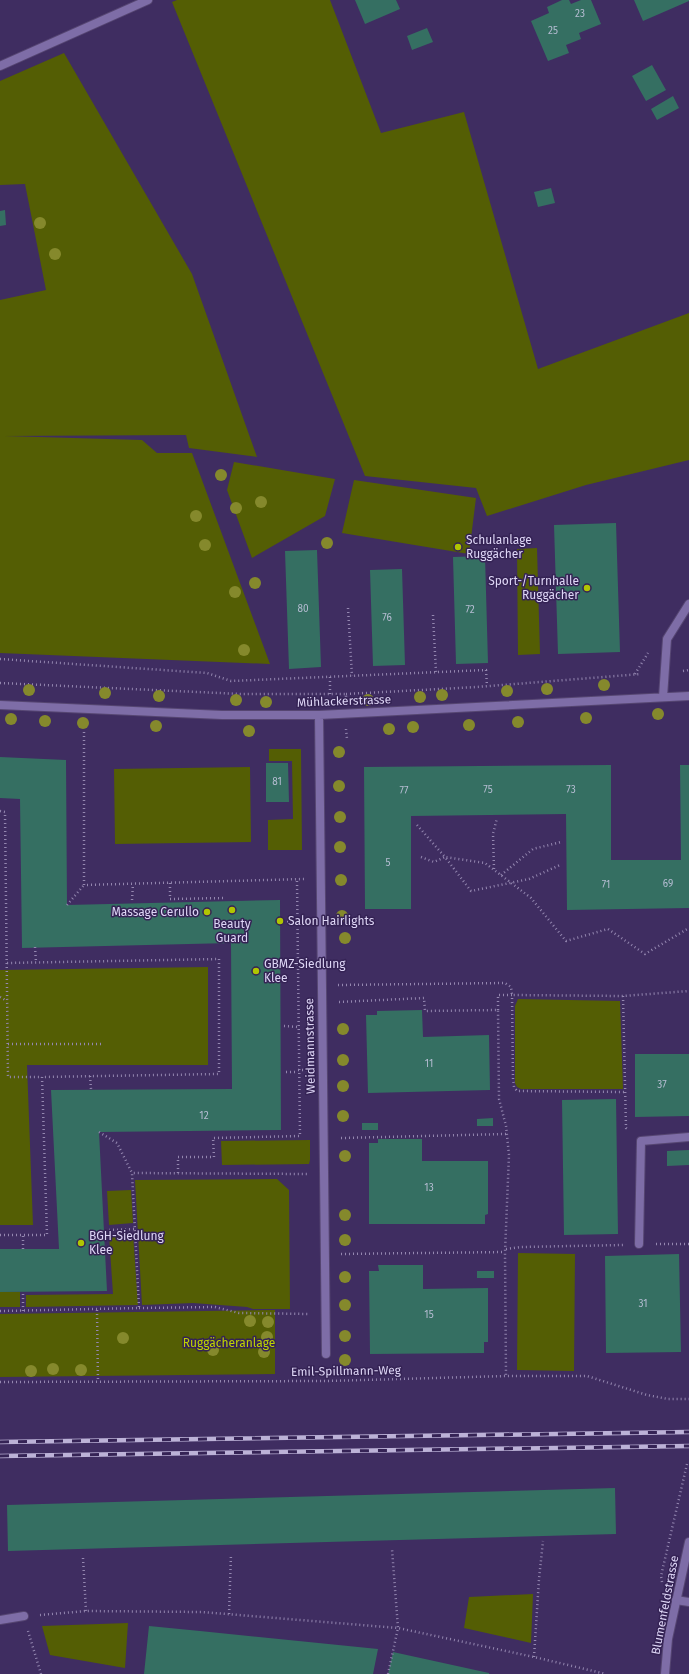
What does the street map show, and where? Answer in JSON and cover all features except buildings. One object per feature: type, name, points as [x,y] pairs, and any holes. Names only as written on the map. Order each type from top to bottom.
[{"type":"street","points":[[0,66],[148,0]]},
{"type":"street","points":[[663,697],[667,638],[689,604]]},
{"type":"street","name":"Mühlackerstrasse","points":[[0,705],[222,715],[319,715],[689,696]]},
{"type":"street","name":"Weidmannstrasse","points":[[319,715],[326,1354]]},
{"type":"street","points":[[639,1244],[641,1141],[689,1138]]},
{"type":"street","name":"Blumenfeldstrasse","points":[[665,1674],[668,1638],[689,1542]]},
{"type":"street","points":[[676,1600],[689,1602]]},
{"type":"street","points":[[0,1620],[24,1616]]},
{"type":"path","points":[[348,608],[352,676]]},
{"type":"path","points":[[433,615],[436,672]]},
{"type":"path","points":[[0,659],[207,673],[231,681],[486,670],[488,686]]},
{"type":"path","points":[[683,670],[689,670]]},
{"type":"path","points":[[0,683],[241,694],[346,694],[488,686],[641,674]]},
{"type":"path","points":[[330,677],[330,694]]},
{"type":"path","points":[[346,694],[346,699]]},
{"type":"path","points":[[346,729],[346,739]]},
{"type":"path","points":[[67,905],[84,885],[84,732]]},
{"type":"path","points":[[0,811],[5,812],[8,963],[8,1077],[219,1074],[219,959],[8,963]]},
{"type":"path","points":[[494,870],[493,834],[497,818]]},
{"type":"path","points":[[417,825],[445,857],[471,891],[529,879],[560,865]]},
{"type":"path","points":[[501,875],[533,849],[561,842]]},
{"type":"path","points":[[421,857],[434,862],[445,857],[485,863],[531,898],[566,941],[608,929],[645,954],[689,928]]},
{"type":"path","points":[[84,885],[320,879]]},
{"type":"path","points":[[178,1173],[178,1158],[214,1157],[213,1138],[300,1136],[298,1071],[299,922],[297,880]]},
{"type":"path","points":[[170,883],[170,899],[226,898]]},
{"type":"path","points":[[132,900],[133,884]]},
{"type":"path","points":[[283,922],[299,922]]},
{"type":"path","points":[[35,947],[36,962]]},
{"type":"path","points":[[322,985],[505,983],[511,987],[512,995],[513,1079],[514,1087],[517,1091],[625,1092]]},
{"type":"path","points":[[506,1376],[506,1251],[509,1155],[506,1126],[499,1099],[498,995],[623,996],[689,991]]},
{"type":"path","points":[[623,996],[626,1128],[641,1141]]},
{"type":"path","points":[[0,997],[7,1001]]},
{"type":"path","points":[[322,1002],[424,998],[425,1011],[498,1010]]},
{"type":"path","points":[[284,1026],[298,1027]]},
{"type":"path","points":[[8,1044],[104,1044]]},
{"type":"path","points":[[286,1072],[303,1070]]},
{"type":"path","points":[[90,1076],[91,1089]]},
{"type":"path","points":[[0,1235],[47,1235],[42,1077]]},
{"type":"path","points":[[99,1132],[117,1143],[132,1173],[139,1308]]},
{"type":"path","points":[[323,1138],[506,1134]]},
{"type":"path","points":[[132,1173],[324,1174]]},
{"type":"path","points":[[109,1230],[135,1229]]},
{"type":"path","points":[[23,1235],[23,1249]]},
{"type":"path","points":[[324,1254],[506,1251],[521,1247],[689,1244]]},
{"type":"path","points":[[23,1292],[23,1311]]},
{"type":"path","points":[[0,1311],[214,1307],[239,1313],[325,1314]]},
{"type":"path","points":[[97,1310],[98,1382]]},
{"type":"path","name":"Emil-Spillmann-Weg","points":[[0,1382],[327,1381],[506,1376],[587,1376],[647,1395],[668,1399],[689,1399]]},
{"type":"path","points":[[662,1587],[662,1576],[687,1464]]},
{"type":"path","points":[[534,1657],[543,1541]]},
{"type":"path","points":[[388,1674],[398,1628],[392,1549]]},
{"type":"path","points":[[229,1614],[231,1554]]},
{"type":"path","points":[[83,1558],[86,1611]]},
{"type":"path","points":[[40,1674],[24,1616],[86,1611],[202,1612],[398,1628],[606,1674]]},
{"type":"green space","points":[[177,0],[330,0],[381,133],[464,112],[538,369],[689,313],[689,460],[586,485],[487,516],[476,488],[365,476],[172,2]]},
{"type":"green space","points":[[64,53],[192,274],[257,457],[189,448],[186,435],[5,436],[142,440],[157,453],[192,453],[270,664],[0,653],[0,300],[46,290],[25,184],[0,185],[0,81]]},
{"type":"green space","points":[[234,462],[335,479],[325,516],[252,558],[227,490]]},
{"type":"green space","points":[[354,480],[476,498],[469,554],[342,533]]},
{"type":"green space","points":[[537,548],[540,654],[518,655],[517,549]]},
{"type":"green space","points":[[269,749],[301,749],[302,850],[268,850],[268,820],[293,819],[292,761],[269,761]]},
{"type":"green space","points":[[250,767],[251,842],[115,844],[114,769]]},
{"type":"green space","points":[[208,967],[208,1065],[27,1065],[33,1225],[0,1225],[0,970]]},
{"type":"green space","points":[[518,999],[620,1001],[623,1089],[521,1089],[517,1087],[515,1083],[515,1006]]},
{"type":"green space","points":[[310,1140],[309,1164],[222,1165],[221,1141]]},
{"type":"green space","points":[[277,1179],[289,1190],[290,1309],[253,1309],[247,1307],[193,1303],[142,1305],[135,1180]]},
{"type":"green space","points":[[131,1190],[133,1223],[109,1225],[107,1191]]},
{"type":"green space","points":[[133,1234],[138,1305],[26,1307],[26,1295],[113,1294],[109,1235]]},
{"type":"green space","points":[[518,1253],[575,1254],[574,1371],[517,1370]]},
{"type":"green space","points":[[0,1292],[20,1292],[20,1307],[0,1307]]},
{"type":"green space","name":"Ruggächeranlage","points":[[275,1310],[275,1374],[0,1377],[0,1314]]},
{"type":"green space","points":[[533,1594],[531,1643],[464,1628],[469,1597]]},
{"type":"green space","points":[[128,1623],[125,1668],[50,1655],[42,1626]]},
{"type":"railway","points":[[0,1442],[689,1432]]},
{"type":"railway","points":[[0,1456],[689,1446]]},
{"type":"place","name":"Schulanlage Ruggächer","points":[[458,547]]},
{"type":"place","name":"Sport-/Turnhalle Ruggächer","points":[[587,588]]},
{"type":"place","name":"Beauty Guard","points":[[232,910]]},
{"type":"place","name":"Massage Cerullo","points":[[207,912]]},
{"type":"place","name":"Salon Hairlights","points":[[280,921]]},
{"type":"place","name":"GBMZ-Siedlung Klee","points":[[256,971]]},
{"type":"place","name":"BGH-Siedlung Klee","points":[[81,1243]]}]
